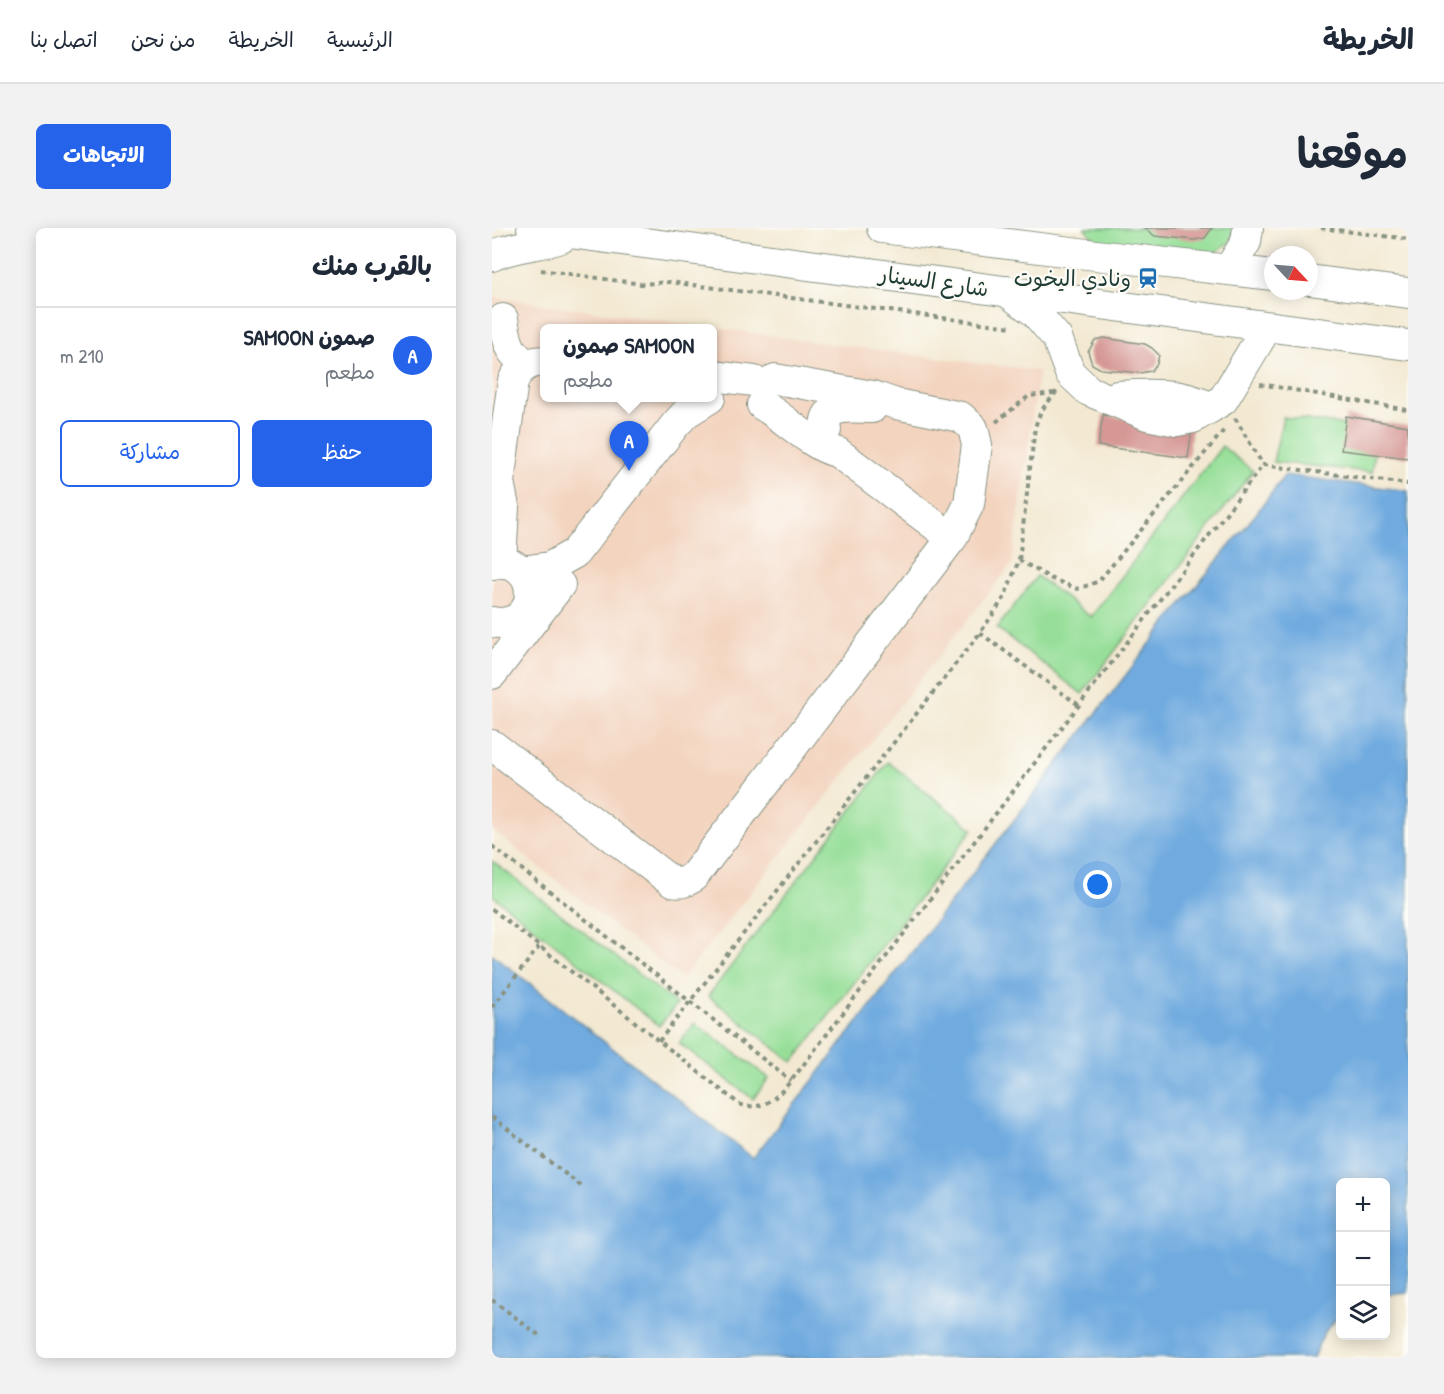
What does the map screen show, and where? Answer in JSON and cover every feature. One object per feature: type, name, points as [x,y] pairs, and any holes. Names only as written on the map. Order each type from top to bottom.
[{"type":"street","name":"شارع السينار","points":[[532,228],[576,232],[1408,345]]},
{"type":"street","name":"شارع السينار","points":[[882,228],[1054,239],[1088,255],[1264,273]]},
{"type":"street","points":[[1070,228],[1076,243],[1088,255]]},
{"type":"street","points":[[492,256],[513,247],[548,243],[576,232]]},
{"type":"street","points":[[1229,269],[1247,235]]},
{"type":"street","points":[[1247,235],[1255,265],[1264,270]]},
{"type":"street","points":[[1318,281],[1408,293]]},
{"type":"street","points":[[1006,291],[1035,312],[1057,338],[1063,383],[1105,397],[1147,415],[1177,421],[1194,418],[1223,400],[1267,327]]},
{"type":"street","points":[[505,566],[504,501],[495,491],[511,388],[516,374],[515,348]]},
{"type":"street","points":[[717,377],[764,391],[779,415],[823,447],[831,441]]},
{"type":"street","points":[[492,745],[665,878],[680,884],[688,881],[952,538],[965,516],[972,492],[977,436],[968,422],[961,417],[896,404],[879,397],[764,391],[727,392],[717,395]]},
{"type":"street","points":[[505,566],[536,570],[557,564],[575,553],[585,543],[680,411],[686,413],[704,402]]},
{"type":"street","points":[[896,404],[873,408],[837,408],[831,411],[826,417],[831,441],[952,538]]},
{"type":"street","points":[[492,674],[578,560],[585,543]]},
{"type":"street","points":[[505,566],[528,580],[530,601],[525,611]]},
{"type":"street","points":[[492,622],[511,621],[560,585]]},
{"type":"path","points":[[1321,228],[1408,239]]},
{"type":"path","points":[[530,268],[641,284],[670,282],[1016,328]]},
{"type":"path","points":[[1236,380],[1408,410]]},
{"type":"path","points":[[977,436],[1029,396],[1063,383]]},
{"type":"path","points":[[659,1041],[980,633],[1004,598],[1019,560],[1035,426],[1041,411],[1063,383]]},
{"type":"path","points":[[1019,560],[1052,579],[1078,589],[1099,581],[1234,417],[1263,465]]},
{"type":"path","points":[[1263,465],[1408,484]]},
{"type":"path","points":[[492,909],[739,1104],[756,1107],[772,1101],[791,1081],[1263,465]]},
{"type":"path","points":[[980,633],[1080,706]]},
{"type":"path","points":[[492,846],[791,1081]]},
{"type":"path","points":[[492,1007],[539,947]]},
{"type":"path","points":[[492,1117],[581,1186]]},
{"type":"path","points":[[492,1300],[540,1336]]},
{"type":"shaded area","points":[[492,297],[687,324],[540,324],[540,402],[717,402],[717,328],[1039,371],[1012,564],[682,979],[492,830]]},
{"type":"green space","points":[[1085,228],[1234,228],[1230,242],[1203,261],[1098,243]]},
{"type":"green space","points":[[1283,417],[1378,429],[1372,472],[1273,462]]},
{"type":"green space","points":[[1222,446],[1253,471],[1082,694],[997,628],[1037,576],[1091,617]]},
{"type":"green space","points":[[888,762],[973,829],[793,1062],[708,996]]},
{"type":"green space","points":[[492,861],[677,1004],[659,1026],[492,895]]},
{"type":"green space","points":[[695,1023],[769,1078],[753,1099],[679,1043]]},
{"type":"water","points":[[1285,475],[1408,491],[1408,1293],[1390,1295],[1390,1178],[1336,1178],[1336,1320],[1324,1333],[1313,1358],[492,1358],[492,954],[753,1158],[1166,623],[1256,514]]},
{"type":"building","points":[[1144,228],[1212,228],[1205,238],[1194,240],[1155,236]]},
{"type":"building","points":[[1104,338],[1145,344],[1159,355],[1157,364],[1151,371],[1140,373],[1101,369],[1092,364],[1088,352],[1095,340]]},
{"type":"building","points":[[1103,415],[1192,428],[1188,458],[1098,446]]},
{"type":"building","points":[[1346,416],[1408,426],[1408,458],[1341,450]]},
{"type":"place","name":"ونادي اليخوت","points":[[1148,278]]},
{"type":"place","name":"صمون SAMOON","points":[[629,471]]}]
